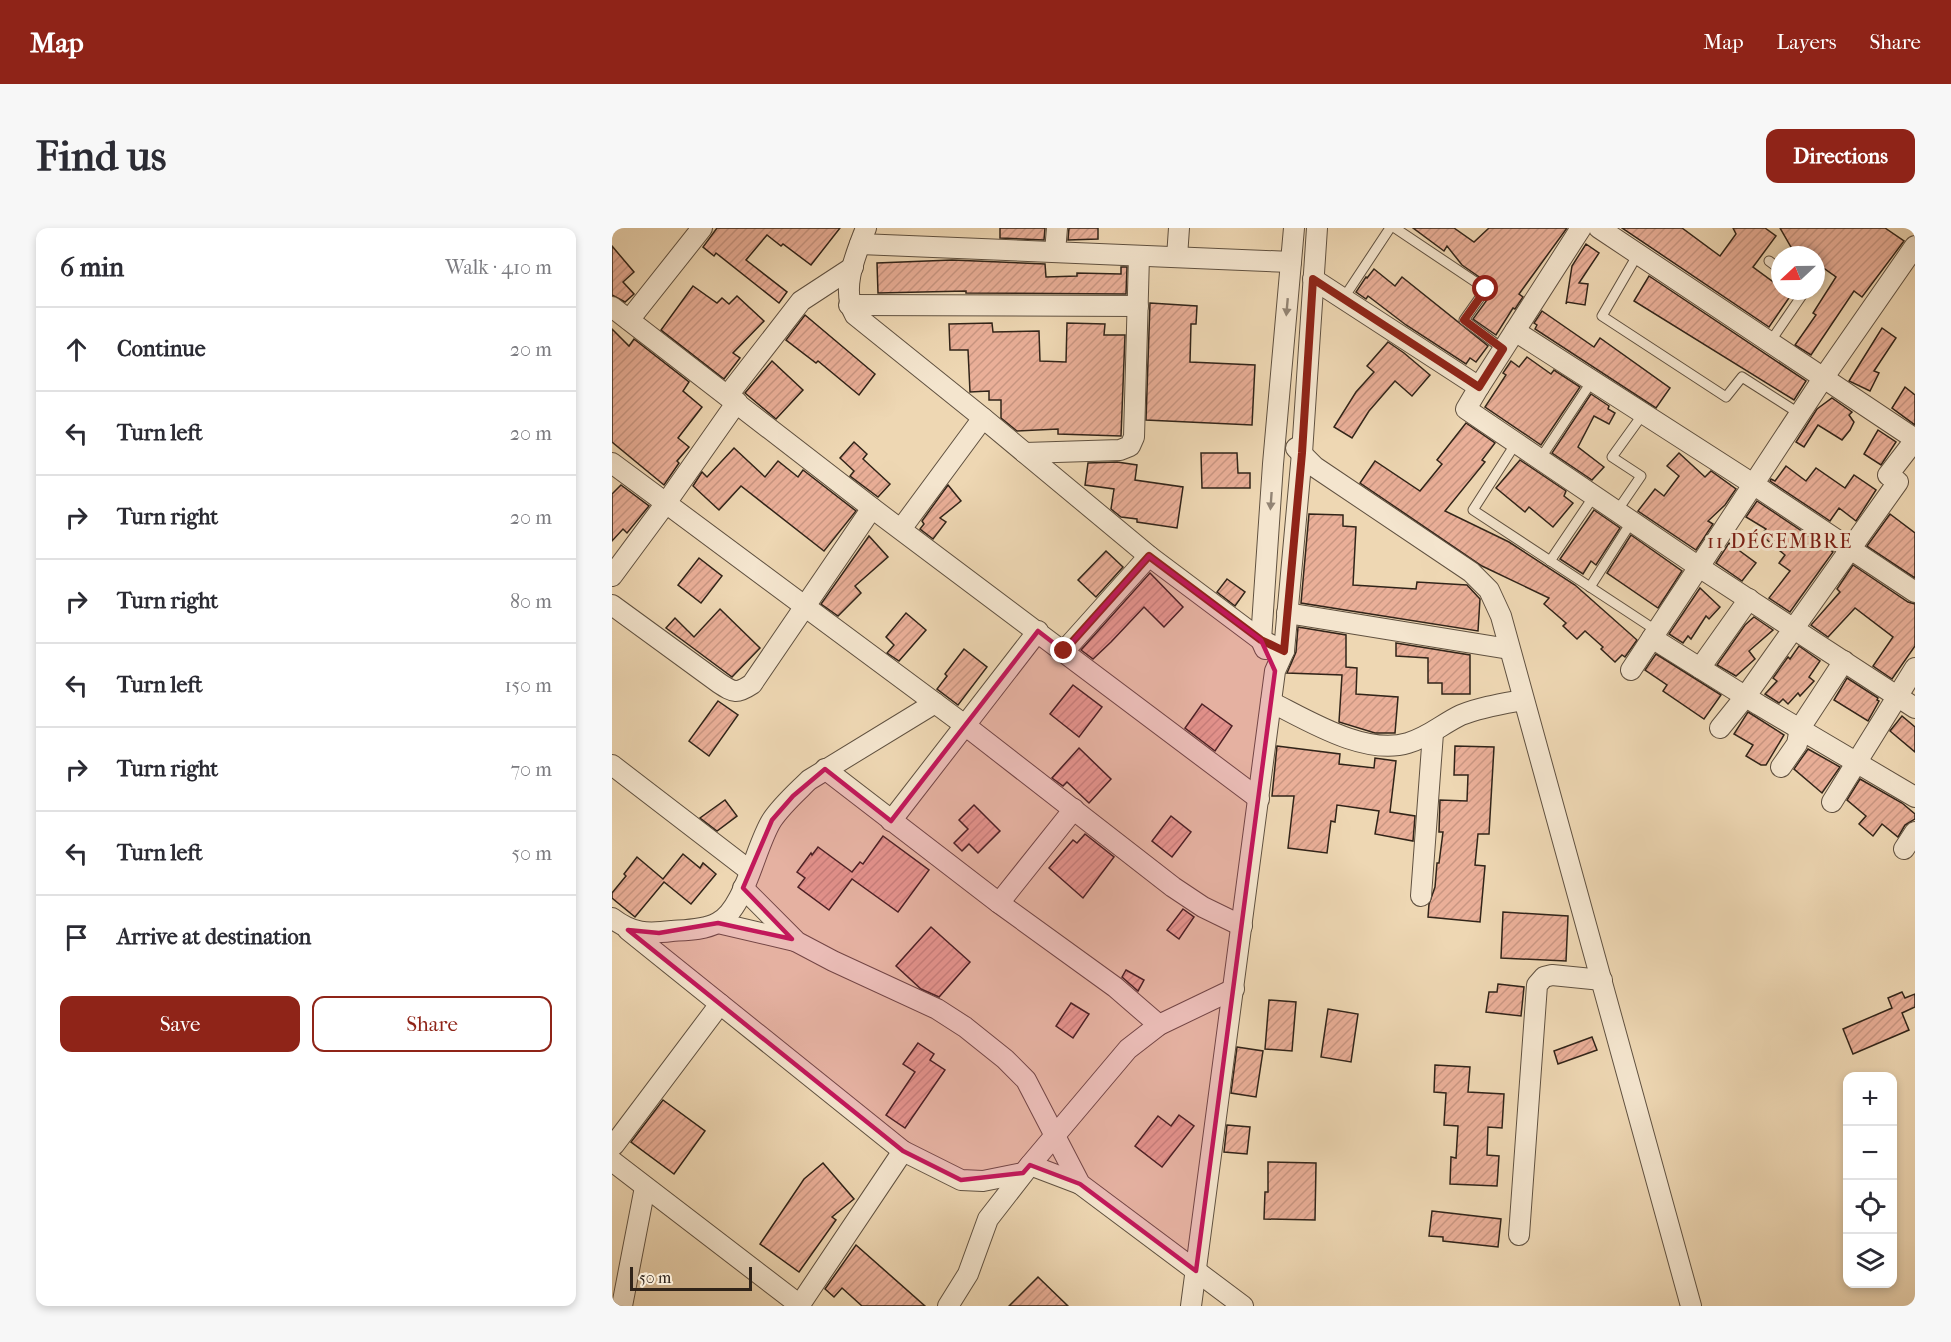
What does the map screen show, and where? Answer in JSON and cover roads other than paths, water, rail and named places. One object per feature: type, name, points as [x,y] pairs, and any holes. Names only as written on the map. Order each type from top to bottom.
[{"type":"street","points":[[629,320],[702,228]]},
{"type":"street","points":[[1055,252],[1057,228]]},
{"type":"street","points":[[1177,257],[1179,228]]},
{"type":"street","points":[[1191,1306],[1275,671],[1284,651],[1287,613],[1291,262],[1294,228]]},
{"type":"street","points":[[1275,671],[1261,640],[1313,279],[1317,228]]},
{"type":"street","points":[[1581,228],[1466,409],[1699,567],[1915,708]]},
{"type":"street","points":[[1599,228],[1915,440],[1888,475],[1898,482],[1720,728]]},
{"type":"street","points":[[1284,651],[1261,640],[1149,556],[855,315],[849,305],[848,292],[863,236],[1055,252],[1291,262]]},
{"type":"street","points":[[1631,670],[1824,377],[1915,246]]},
{"type":"street","points":[[1025,453],[1120,450],[1130,446],[1134,437],[1139,256]]},
{"type":"street","points":[[612,576],[666,503],[733,398],[801,302],[853,267]]},
{"type":"street","points":[[1313,279],[1479,387]]},
{"type":"street","points":[[849,305],[1138,306]]},
{"type":"street","points":[[612,307],[733,398],[872,508],[1259,799]]},
{"type":"street","points":[[1515,331],[1753,484],[1915,592]]},
{"type":"street","points":[[901,529],[983,418]]},
{"type":"street","points":[[1290,445],[1316,467],[1471,572],[1489,590],[1501,616],[1691,1306]]},
{"type":"street","points":[[612,463],[966,726],[1173,887],[1203,907],[1242,926]]},
{"type":"street","points":[[612,604],[732,691],[741,691],[752,684],[872,508]]},
{"type":"street","points":[[1064,651],[1149,556]]},
{"type":"street","points":[[1700,668],[1749,599]]},
{"type":"street","points":[[1287,613],[1509,649]]},
{"type":"street","points":[[891,821],[1038,631]]},
{"type":"street","points":[[1655,635],[1700,668],[1915,797]]},
{"type":"street","points":[[1781,767],[1797,744],[1800,728],[1844,661]]},
{"type":"street","points":[[1832,802],[1915,668]]},
{"type":"street","points":[[1271,702],[1347,740],[1381,745],[1406,744],[1433,733],[1459,716],[1477,709],[1523,700]]},
{"type":"street","points":[[718,923],[738,900],[772,820],[809,780],[935,703]]},
{"type":"street","points":[[1421,896],[1433,733]]},
{"type":"street","points":[[612,765],[746,880],[797,942]]},
{"type":"street","points":[[825,770],[999,903],[1115,987],[1159,1025]]},
{"type":"street","points":[[999,903],[1074,809]]},
{"type":"street","points":[[1904,849],[1915,831]]},
{"type":"street","points":[[612,918],[903,1151],[961,1180],[983,1181],[1027,1169],[1080,1184],[1243,1306]]},
{"type":"street","points":[[628,930],[639,933],[659,933],[718,923],[797,942],[938,1009],[1005,1059],[1026,1080],[1080,1184]]},
{"type":"street","points":[[1519,1235],[1537,985],[1544,977],[1552,975],[1602,980]]},
{"type":"street","points":[[948,1306],[968,1274],[988,1219],[1128,1049],[1159,1025],[1234,989]]},
{"type":"street","points":[[720,1004],[613,1153],[645,1187],[800,1306],[903,1151]]},
{"type":"street","points":[[622,1306],[645,1187]]},
{"type":"lane","points":[[1343,299],[1390,228]]},
{"type":"lane","points":[[1395,228],[1486,289],[1464,320],[1503,349]]},
{"type":"lane","points":[[1638,254],[1602,316],[1726,397],[1742,376],[1800,414]]},
{"type":"lane","points":[[1770,342],[1799,300]]},
{"type":"lane","points":[[1540,459],[1592,381]]},
{"type":"lane","points":[[1590,587],[1641,476],[1612,457],[1643,414]]},
{"type":"lane","points":[[1516,443],[1473,510],[1590,587],[1655,635]]},
{"type":"lane","points":[[1550,561],[1594,496]]},
{"type":"district","name":"11 DÉCEMBRE","points":[[1780,541]]}]
